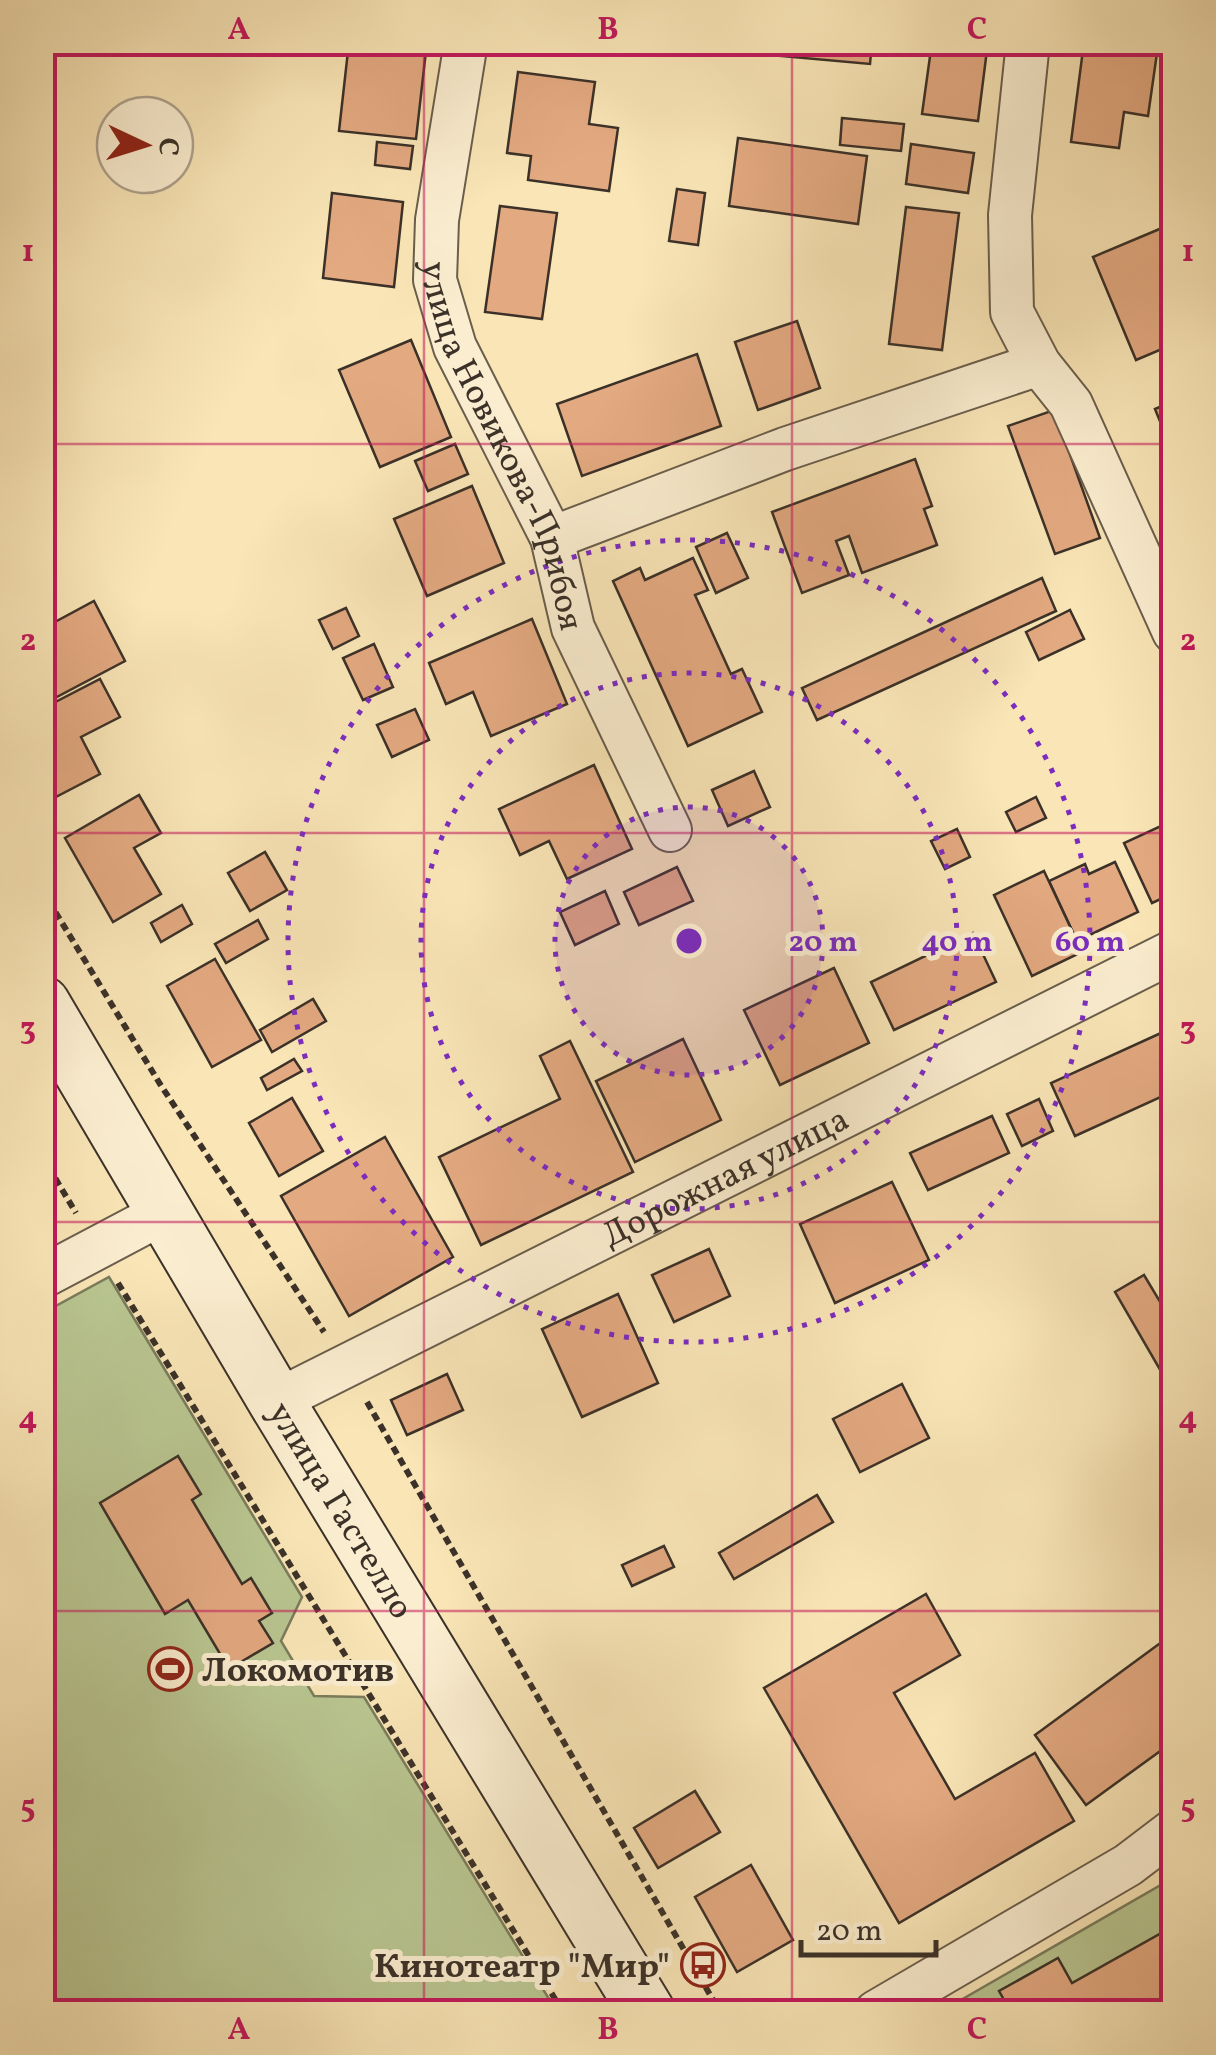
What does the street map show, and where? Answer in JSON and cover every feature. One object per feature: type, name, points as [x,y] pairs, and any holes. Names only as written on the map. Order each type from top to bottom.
[{"type":"street","name":"улица Новикова-Прибоя","points":[[466,42],[437,220],[435,280],[455,347],[552,538],[573,628],[670,830]]},
{"type":"street","points":[[1028,42],[1010,214],[1012,312],[1039,364],[1072,404],[1174,632]]},
{"type":"street","points":[[552,538],[785,450],[1039,364]]},
{"type":"street","name":"Дорожная улица","points":[[276,1401],[1174,950]]},
{"type":"street","name":"улица Гастелло","points":[[42,1004],[276,1401],[647,2012]]},
{"type":"street","points":[[42,1277],[165,1212]]},
{"type":"street","points":[[876,2012],[1128,1865],[1174,1830]]},
{"type":"path","points":[[42,890],[160,1084],[345,1364],[720,2012]]},
{"type":"path","points":[[42,1156],[562,2012]]},
{"type":"path","points":[[42,1188],[57,1180]]},
{"type":"green space","name":"Локомотив","points":[[109,1277],[302,1597],[281,1641],[314,1696],[364,1697],[557,2012],[43,2012],[43,1313]]},
{"type":"green space","points":[[1173,1878],[1173,2012],[940,2012]]},
{"type":"building","points":[[349,42],[427,42],[416,139],[339,131]]},
{"type":"building","points":[[727,42],[872,42],[870,64],[727,51]]},
{"type":"building","points":[[932,42],[988,42],[978,121],[922,114]]},
{"type":"building","points":[[1084,42],[1158,46],[1148,116],[1124,112],[1119,148],[1071,142]]},
{"type":"building","points":[[518,72],[595,82],[589,124],[618,128],[609,191],[528,180],[531,156],[507,153]]},
{"type":"building","points":[[842,118],[904,124],[901,151],[840,145]]},
{"type":"building","points":[[738,138],[867,156],[858,224],[729,206]]},
{"type":"building","points":[[377,142],[413,146],[410,169],[375,165]]},
{"type":"building","points":[[911,144],[974,153],[968,193],[906,184]]},
{"type":"building","points":[[677,189],[705,193],[698,245],[669,241]]},
{"type":"building","points":[[332,193],[403,202],[394,287],[323,278]]},
{"type":"building","points":[[500,206],[557,213],[542,319],[485,312]]},
{"type":"building","points":[[906,207],[959,213],[942,350],[889,344]]},
{"type":"building","points":[[1162,228],[1174,255],[1174,344],[1136,360],[1093,257]]},
{"type":"building","points":[[797,321],[820,388],[758,410],[735,342]]},
{"type":"building","points":[[411,340],[451,437],[380,467],[339,370]]},
{"type":"building","points":[[697,354],[721,426],[582,476],[557,404]]},
{"type":"building","points":[[1174,401],[1174,425],[1163,429],[1155,409]]},
{"type":"building","points":[[1054,410],[1100,538],[1055,554],[1008,426]]},
{"type":"building","points":[[455,444],[468,474],[428,491],[415,461]]},
{"type":"building","points":[[915,459],[932,506],[924,509],[937,545],[862,573],[849,536],[836,541],[849,575],[802,593],[772,512]]},
{"type":"building","points":[[472,486],[504,563],[427,596],[394,519]]},
{"type":"building","points":[[727,533],[748,578],[716,593],[696,547]]},
{"type":"building","points":[[693,558],[708,590],[695,595],[731,674],[742,669],[762,712],[688,746],[613,581],[640,568],[645,580]]},
{"type":"building","points":[[1042,578],[1056,611],[817,720],[802,688]]},
{"type":"building","points":[[94,601],[125,661],[51,700],[42,683],[42,629]]},
{"type":"building","points":[[346,608],[359,636],[333,649],[319,620]]},
{"type":"building","points":[[1070,610],[1084,639],[1039,660],[1026,632]]},
{"type":"building","points":[[532,619],[567,704],[491,736],[473,692],[446,704],[429,663]]},
{"type":"building","points":[[374,644],[393,687],[363,700],[343,658]]},
{"type":"building","points":[[100,679],[120,717],[81,737],[100,774],[48,801],[42,790],[42,709]]},
{"type":"building","points":[[415,709],[429,740],[392,757],[377,725]]},
{"type":"building","points":[[594,765],[632,849],[567,879],[549,841],[520,855],[499,809]]},
{"type":"building","points":[[754,771],[770,807],[728,826],[712,790]]},
{"type":"building","points":[[139,795],[161,833],[134,848],[161,894],[113,922],[65,838]]},
{"type":"building","points":[[1036,797],[1046,818],[1016,832],[1006,812]]},
{"type":"building","points":[[1174,820],[1174,893],[1152,903],[1124,843]]},
{"type":"building","points":[[957,829],[970,857],[945,869],[931,841]]},
{"type":"building","points":[[265,852],[287,890],[250,911],[228,873]]},
{"type":"building","points":[[1115,862],[1138,912],[1077,941],[1049,881],[1085,864],[1089,874]]},
{"type":"building","points":[[677,867],[693,901],[639,925],[624,892]]},
{"type":"building","points":[[1044,871],[1082,952],[1032,976],[994,895]]},
{"type":"building","points":[[605,891],[619,924],[575,945],[560,912]]},
{"type":"building","points":[[182,905],[192,924],[161,942],[151,923]]},
{"type":"building","points":[[258,920],[268,939],[226,963],[215,944]]},
{"type":"building","points":[[973,933],[996,982],[894,1030],[871,982]]},
{"type":"building","points":[[215,959],[261,1040],[212,1067],[167,986]]},
{"type":"building","points":[[834,968],[869,1043],[780,1085],[744,1010]]},
{"type":"building","points":[[313,999],[326,1021],[272,1052],[260,1030]]},
{"type":"building","points":[[1161,1033],[1174,1060],[1174,1091],[1075,1136],[1051,1083]]},
{"type":"building","points":[[683,1039],[721,1120],[635,1162],[596,1081]]},
{"type":"building","points":[[570,1041],[633,1172],[481,1245],[439,1157],[560,1099],[540,1056]]},
{"type":"building","points":[[294,1059],[302,1071],[267,1090],[261,1078]]},
{"type":"building","points":[[292,1098],[323,1151],[279,1176],[249,1123]]},
{"type":"building","points":[[1039,1099],[1053,1131],[1022,1146],[1007,1114]]},
{"type":"building","points":[[992,1116],[1009,1153],[928,1190],[910,1153]]},
{"type":"building","points":[[385,1137],[453,1257],[349,1316],[281,1196]]},
{"type":"building","points":[[892,1182],[929,1260],[835,1303],[800,1224]]},
{"type":"building","points":[[709,1249],[730,1296],[674,1322],[652,1275]]},
{"type":"building","points":[[1144,1275],[1174,1325],[1174,1375],[1166,1380],[1115,1292]]},
{"type":"building","points":[[618,1294],[658,1383],[582,1417],[542,1329]]},
{"type":"building","points":[[447,1374],[463,1410],[407,1435],[391,1400]]},
{"type":"building","points":[[902,1384],[929,1438],[860,1472],[833,1419]]},
{"type":"building","points":[[178,1456],[201,1494],[192,1500],[242,1584],[251,1578],[272,1613],[259,1621],[273,1643],[229,1669],[188,1600],[165,1614],[100,1503]]},
{"type":"building","points":[[817,1495],[833,1522],[734,1579],[719,1553]]},
{"type":"building","points":[[664,1546],[674,1567],[632,1586],[622,1565]]},
{"type":"building","points":[[926,1594],[960,1655],[894,1693],[955,1799],[1035,1753],[1074,1821],[899,1923],[764,1688]]},
{"type":"building","points":[[1174,1633],[1174,1741],[1086,1805],[1035,1735]]},
{"type":"building","points":[[695,1791],[720,1832],[658,1868],[634,1828]]},
{"type":"building","points":[[751,1865],[793,1940],[737,1972],[695,1897]]},
{"type":"building","points":[[1174,1926],[1174,2012],[1011,2012],[999,1991],[1058,1958],[1072,1983]]},
{"type":"place","name":"Локомотив","points":[[170,1669]]},
{"type":"place","name":"Кинотеатр \"Мир\"","points":[[703,1965]]}]
